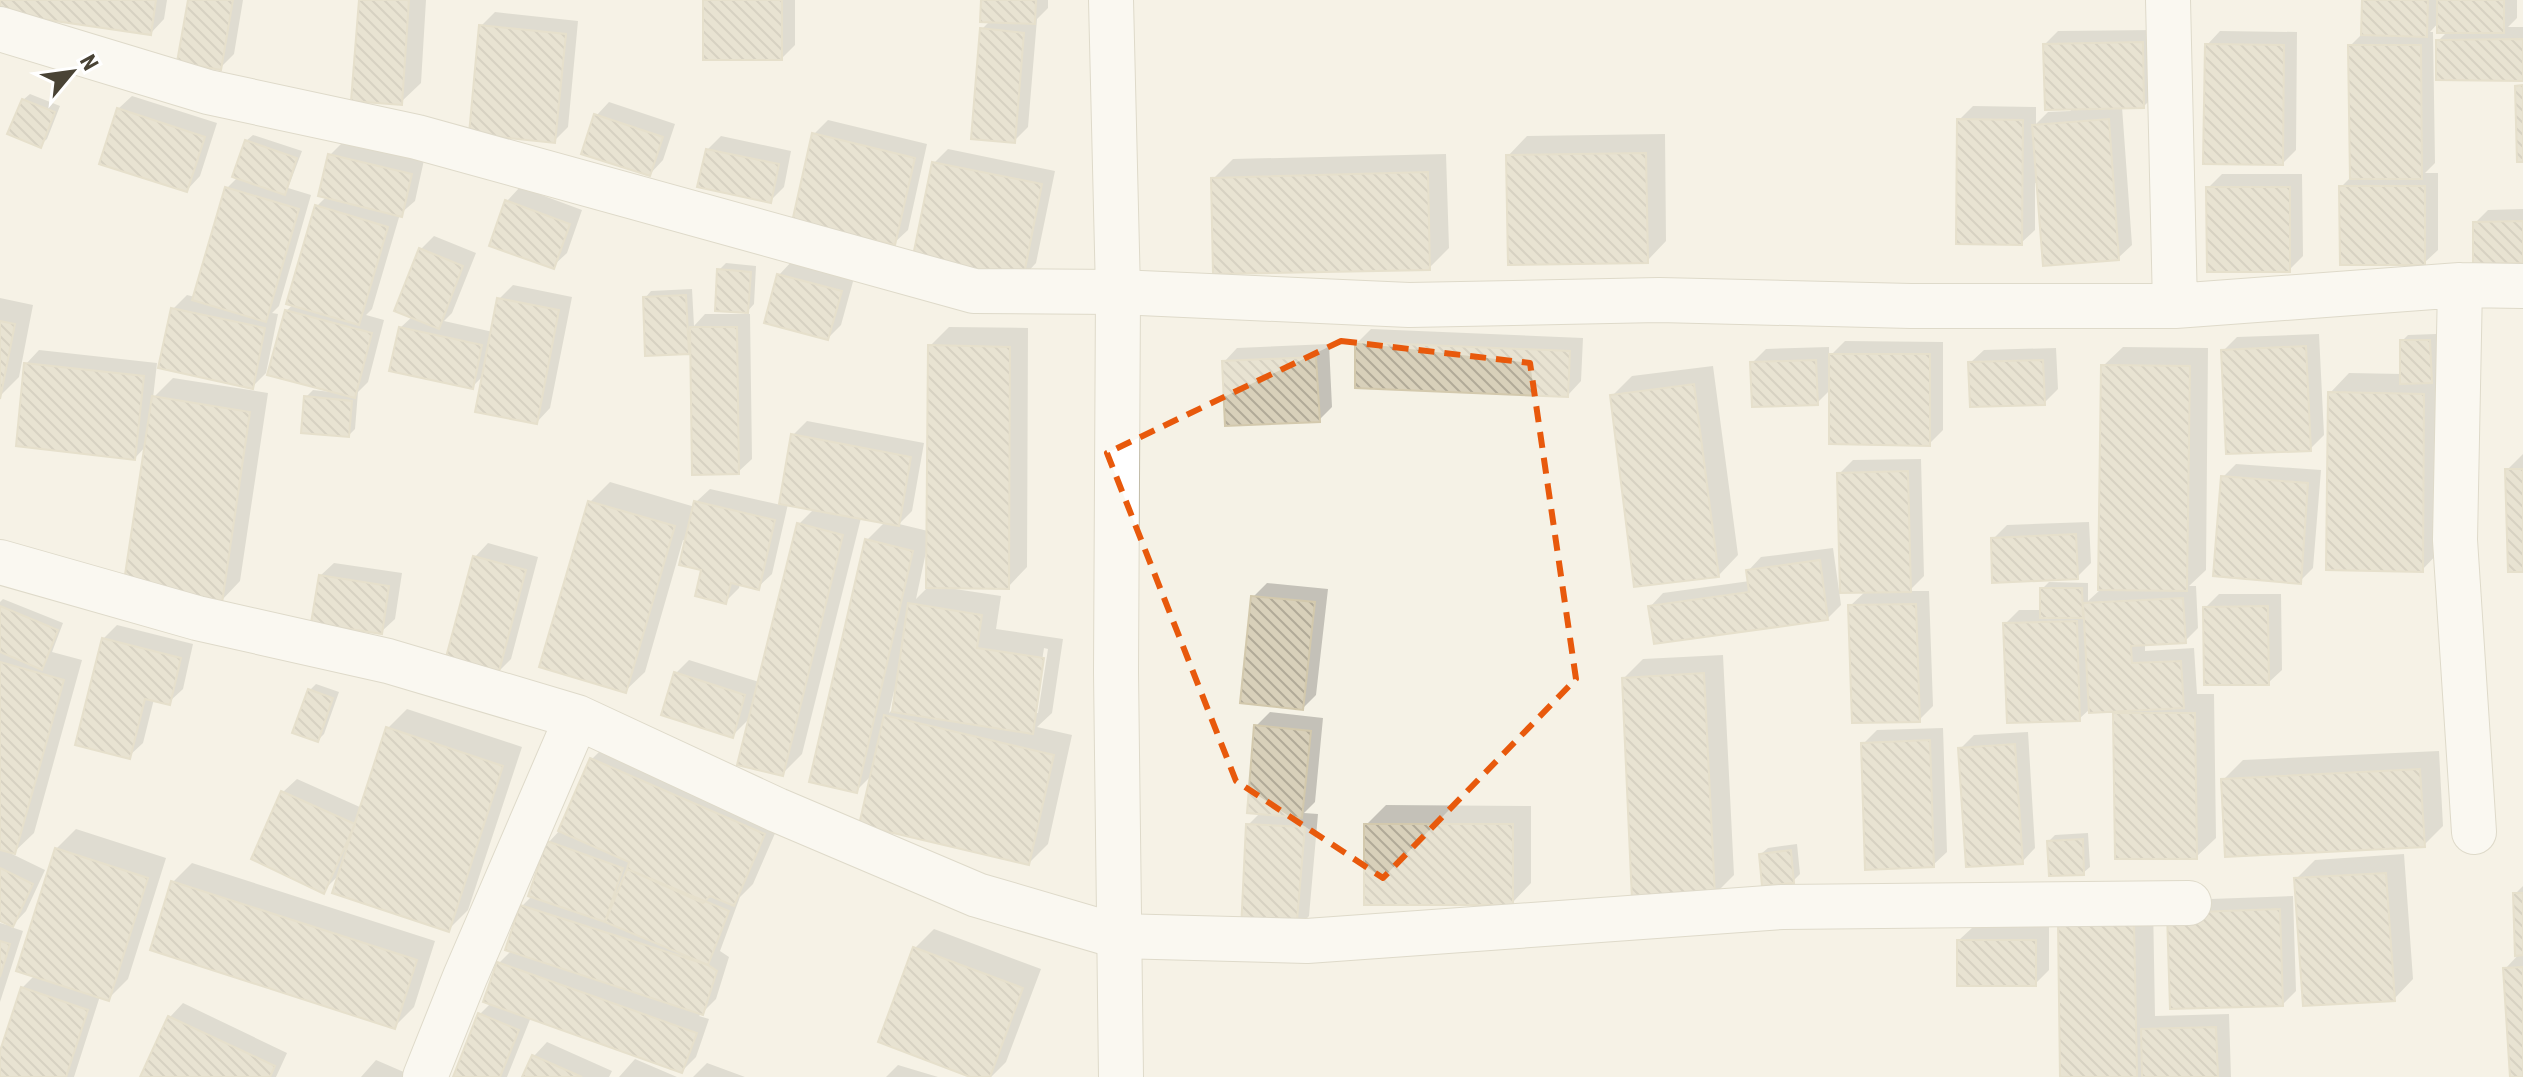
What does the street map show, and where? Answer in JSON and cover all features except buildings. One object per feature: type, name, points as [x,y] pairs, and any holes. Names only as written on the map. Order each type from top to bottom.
[{"type":"street","points":[[1111,0],[1118,292],[1117,936],[1121,1077]]},
{"type":"street","points":[[2168,0],[2175,306]]},
{"type":"street","points":[[0,29],[208,92],[417,137],[974,291],[1118,292],[1409,305],[1659,300],[1911,306],[2175,306],[2460,285],[2523,286]]},
{"type":"street","points":[[2460,285],[2455,540],[2474,832]]},
{"type":"street","points":[[0,562],[197,618],[388,661],[577,717],[777,810],[977,895],[1117,936],[1307,941],[1782,907],[2189,903]]},
{"type":"street","points":[[425,1077],[577,717]]},
{"type":"highlighted area","points":[[1341,341],[1530,363],[1576,679],[1383,878],[1236,781],[1107,453]]}]
